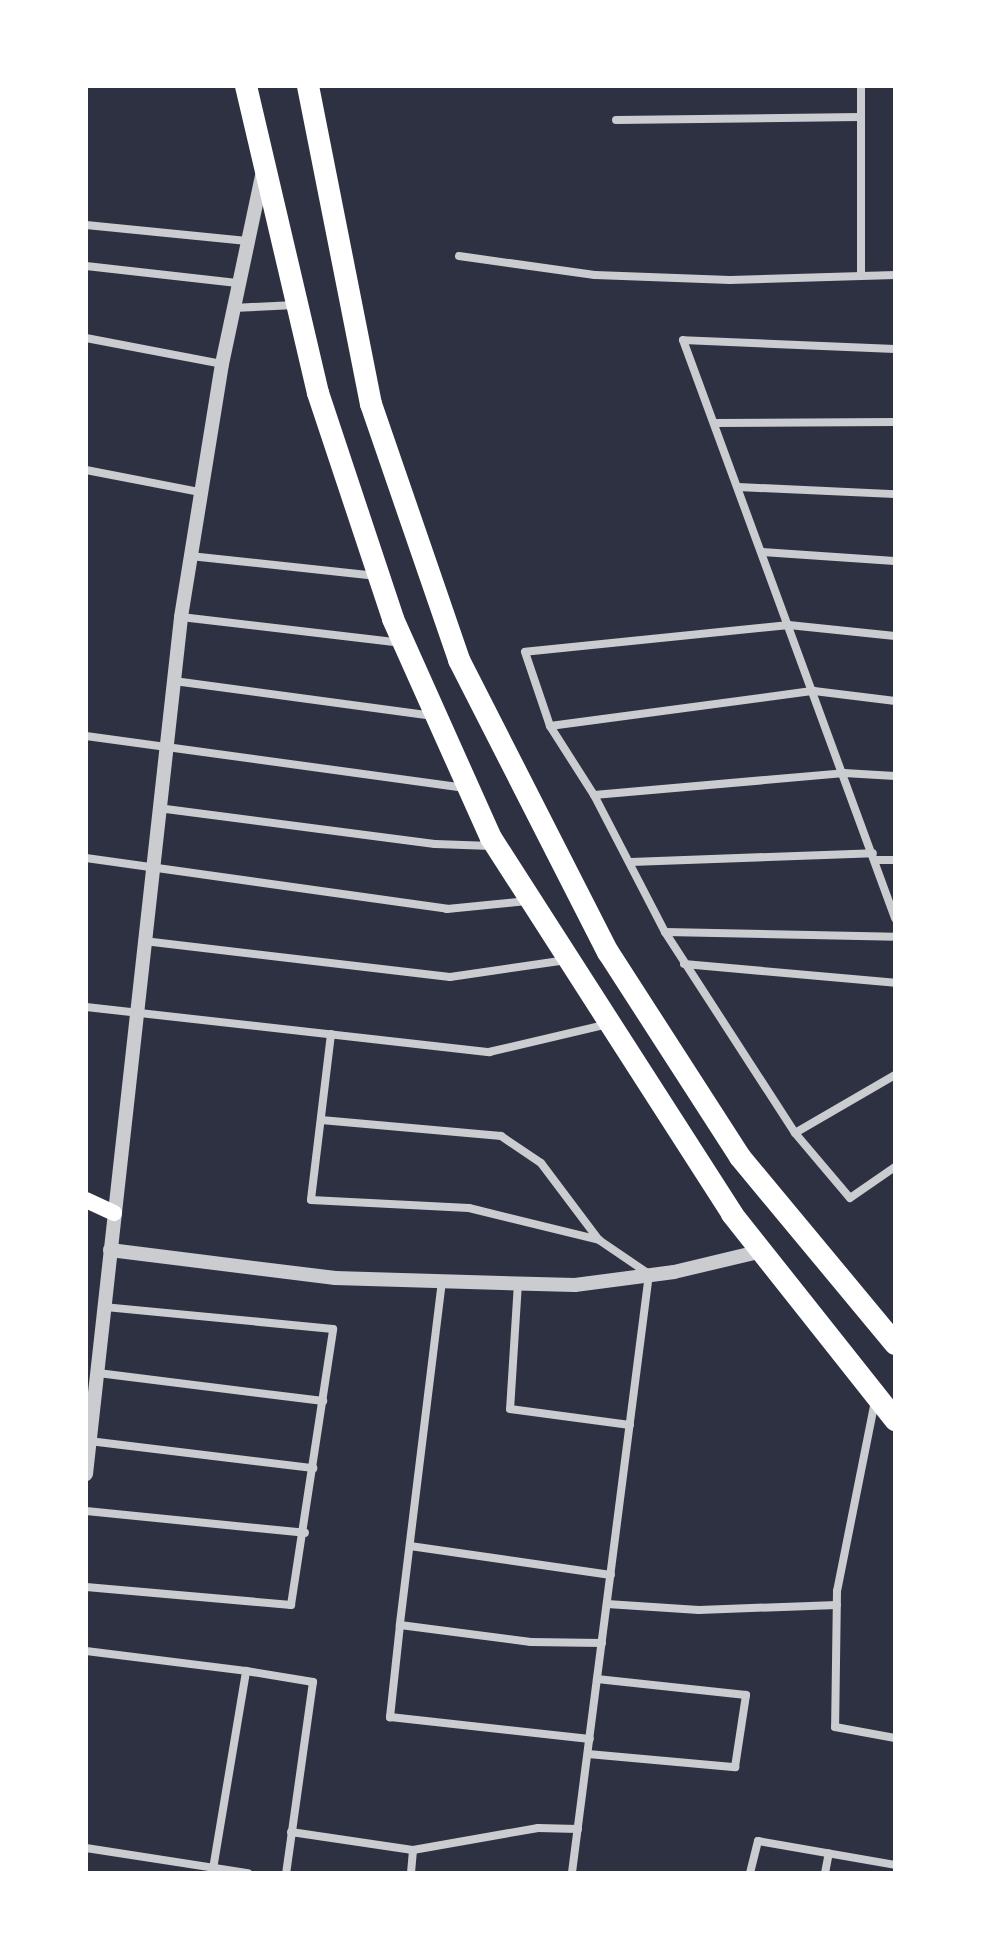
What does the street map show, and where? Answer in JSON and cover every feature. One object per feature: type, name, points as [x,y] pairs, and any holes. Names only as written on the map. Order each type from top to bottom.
[{"type":"highway","points":[[246,86],[263,171],[318,393],[378,576],[403,643],[497,846],[609,1024],[762,1251],[895,1420]]},
{"type":"highway","points":[[308,86],[371,404],[459,660],[608,952],[740,1157],[895,1344]]},
{"type":"main road","points":[[86,1200],[114,1213]]},
{"type":"street","points":[[861,86],[861,274]]},
{"type":"street","points":[[616,120],[860,117]]},
{"type":"street","points":[[86,1473],[181,617],[222,364],[263,171]]},
{"type":"street","points":[[86,225],[247,241]]},
{"type":"street","points":[[459,256],[595,275],[730,280],[895,275]]},
{"type":"street","points":[[86,266],[237,283]]},
{"type":"street","points":[[233,308],[296,305]]},
{"type":"street","points":[[86,338],[222,364]]},
{"type":"street","points":[[895,349],[683,340],[895,918]]},
{"type":"street","points":[[714,423],[895,422]]},
{"type":"street","points":[[86,470],[199,492]]},
{"type":"street","points":[[738,487],[895,494]]},
{"type":"street","points":[[762,552],[895,561]]},
{"type":"street","points":[[190,556],[378,576]]},
{"type":"street","points":[[181,617],[403,643]]},
{"type":"street","points":[[895,636],[789,625],[525,652],[550,726],[594,795],[665,932],[795,1133],[850,1198],[895,1167]]},
{"type":"street","points":[[174,681],[437,716]]},
{"type":"street","points":[[550,726],[814,691],[895,701]]},
{"type":"street","points":[[86,736],[470,789]]},
{"type":"street","points":[[594,795],[844,773],[895,776]]},
{"type":"street","points":[[158,808],[435,844],[497,846]]},
{"type":"street","points":[[631,862],[874,856],[895,860]]},
{"type":"street","points":[[86,858],[447,909],[531,901]]},
{"type":"street","points":[[665,932],[895,937]]},
{"type":"street","points":[[144,941],[450,977],[568,960]]},
{"type":"street","points":[[684,964],[895,983]]},
{"type":"street","points":[[86,1007],[139,1017],[489,1052],[609,1024]]},
{"type":"street","points":[[331,1034],[311,1200],[469,1208],[599,1240]]},
{"type":"street","points":[[795,1133],[895,1075]]},
{"type":"street","points":[[321,1120],[501,1136],[541,1163],[599,1240],[649,1274]]},
{"type":"street","points":[[110,1250],[335,1278],[575,1285],[649,1274],[762,1251]]},
{"type":"street","points":[[572,1873],[649,1274]]},
{"type":"street","points":[[442,1281],[390,1717],[590,1739]]},
{"type":"street","points":[[518,1283],[510,1409],[630,1425]]},
{"type":"street","points":[[86,1587],[291,1605],[305,1533],[333,1329],[103,1307]]},
{"type":"street","points":[[98,1373],[323,1401]]},
{"type":"street","points":[[876,1396],[837,1605],[835,1727],[895,1738]]},
{"type":"street","points":[[89,1441],[313,1468]]},
{"type":"street","points":[[86,1511],[305,1533]]},
{"type":"street","points":[[410,1546],[611,1575]]},
{"type":"street","points":[[607,1604],[699,1610],[837,1605]]},
{"type":"street","points":[[400,1625],[531,1642],[602,1643]]},
{"type":"street","points":[[86,1651],[313,1682],[286,1873]]},
{"type":"street","points":[[213,1869],[246,1671]]},
{"type":"street","points":[[588,1754],[735,1767],[746,1695],[597,1679]]},
{"type":"street","points":[[291,1832],[413,1850],[538,1828],[578,1829]]},
{"type":"street","points":[[750,1873],[758,1841],[895,1865]]},
{"type":"street","points":[[86,1848],[248,1873]]},
{"type":"street","points":[[411,1873],[413,1850]]},
{"type":"street","points":[[825,1873],[829,1853]]}]
